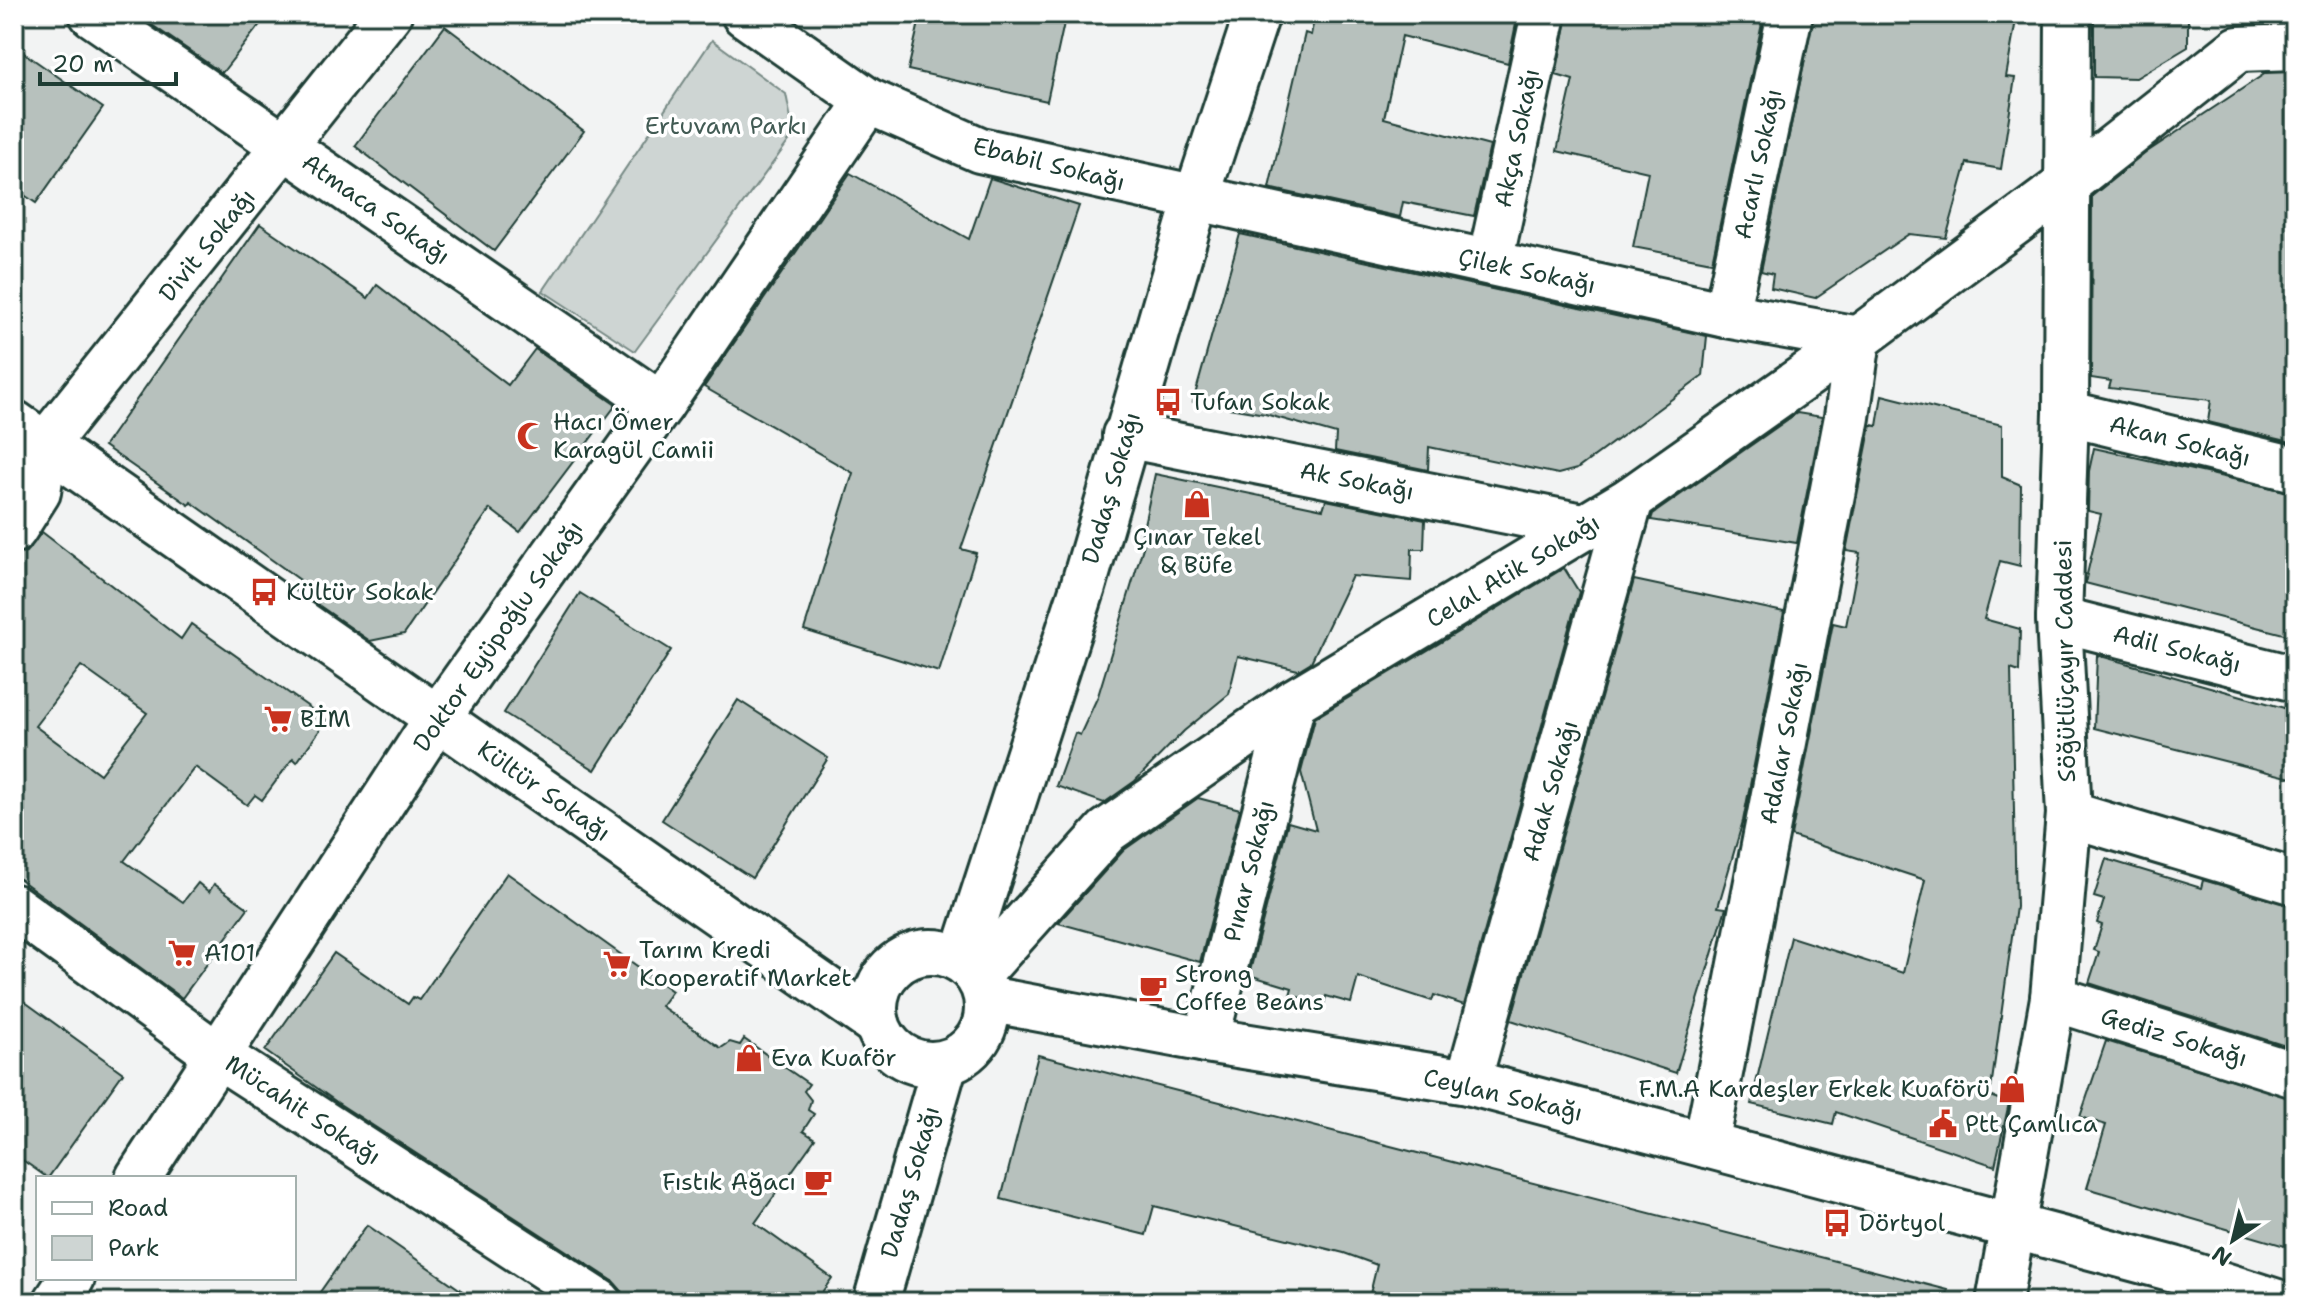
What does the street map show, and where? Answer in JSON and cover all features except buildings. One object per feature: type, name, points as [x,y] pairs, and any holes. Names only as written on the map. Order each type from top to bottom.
[{"type":"street","name":"Atmaca Sokağı","points":[[92,14],[661,405]]},
{"type":"street","name":"Divit Sokağı","points":[[24,445],[286,147],[389,14]]},
{"type":"street","name":"Ebabil Sokağı","points":[[744,14],[868,101],[980,150],[1196,199]]},
{"type":"street","name":"Dadaş Sokağı","points":[[976,978],[1125,435],[1196,199],[1257,14]]},
{"type":"street","name":"Akça Sokağı","points":[[1490,262],[1544,14]]},
{"type":"street","name":"Acarlı Sokağı","points":[[1726,315],[1790,14]]},
{"type":"street","name":"Söğütlüçayır Caddesi","points":[[1999,1302],[2053,998],[2069,814],[2059,619],[2066,413],[2068,14]]},
{"type":"street","name":"Celal Atik Sokağı","points":[[976,978],[1107,831],[1293,702],[1631,499],[1858,339],[2067,184],[2238,49],[2295,47]]},
{"type":"street","name":"Doktor Eyüpoğlu Sokağı","points":[[139,1176],[438,717],[661,405],[868,101]]},
{"type":"street","name":"Çilek Sokağı","points":[[1196,199],[1726,315],[1858,339]]},
{"type":"street","name":"Adalar Sokağı","points":[[1706,1145],[1847,417],[1858,339]]},
{"type":"street","name":"Akan Sokağı","points":[[2066,413],[2295,469]]},
{"type":"street","name":"Ak Sokağı","points":[[1125,435],[1588,527]]},
{"type":"street","points":[[14,530],[38,492],[24,445]]},
{"type":"street","name":"Kültür Sokağı","points":[[24,445],[438,717],[877,1024]]},
{"type":"street","name":"Adak Sokağı","points":[[1468,1082],[1631,499]]},
{"type":"street","name":"Adil Sokağı","points":[[2059,619],[2295,679]]},
{"type":"street","name":"Pınar Sokağı","points":[[1206,1040],[1293,702]]},
{"type":"street","points":[[2069,814],[2295,882]]},
{"type":"street","name":"Mücahit Sokağı","points":[[14,907],[219,1056],[599,1302]]},
{"type":"street","points":[[928,951],[976,978],[985,1026],[976,1042],[961,1056],[945,1063],[927,1064],[906,1058],[890,1047],[877,1024],[876,995],[894,964],[928,951]]},
{"type":"street","name":"Ceylan Sokağı","points":[[976,978],[1206,1040],[1468,1082],[2174,1269],[2277,1302]]},
{"type":"street","name":"Gediz Sokağı","points":[[2053,998],[2295,1075]]},
{"type":"street","name":"Dadaş Sokağı","points":[[876,1302],[945,1063]]},
{"type":"street","points":[[56,1302],[71,1280]]},
{"type":"green space","name":"Ertuvam Parkı","points":[[712,40],[786,94],[794,134],[635,351],[543,291]]},
{"type":"place","name":"Tufan Sokak","points":[[1168,402]]},
{"type":"place","name":"Hacı Ömer Karagül Camii","points":[[531,436]]},
{"type":"place","name":"Çınar Tekel & Büfe","points":[[1197,504]]},
{"type":"place","name":"Kültür Sokak","points":[[264,592]]},
{"type":"place","name":"BİM","points":[[278,719]]},
{"type":"place","name":"A101","points":[[182,953]]},
{"type":"place","name":"Tarım Kredi Kooperatif Market","points":[[617,964]]},
{"type":"place","name":"Strong Coffee Beans","points":[[1153,988]]},
{"type":"place","name":"Eva Kuaför","points":[[749,1058]]},
{"type":"place","name":"F.M.A Kardeşler Erkek Kuaförü","points":[[2012,1089]]},
{"type":"place","name":"Ptt Çamlıca","points":[[1943,1124]]},
{"type":"place","name":"Fıstık Ağacı","points":[[818,1182]]},
{"type":"place","name":"Dörtyol","points":[[1837,1223]]}]
